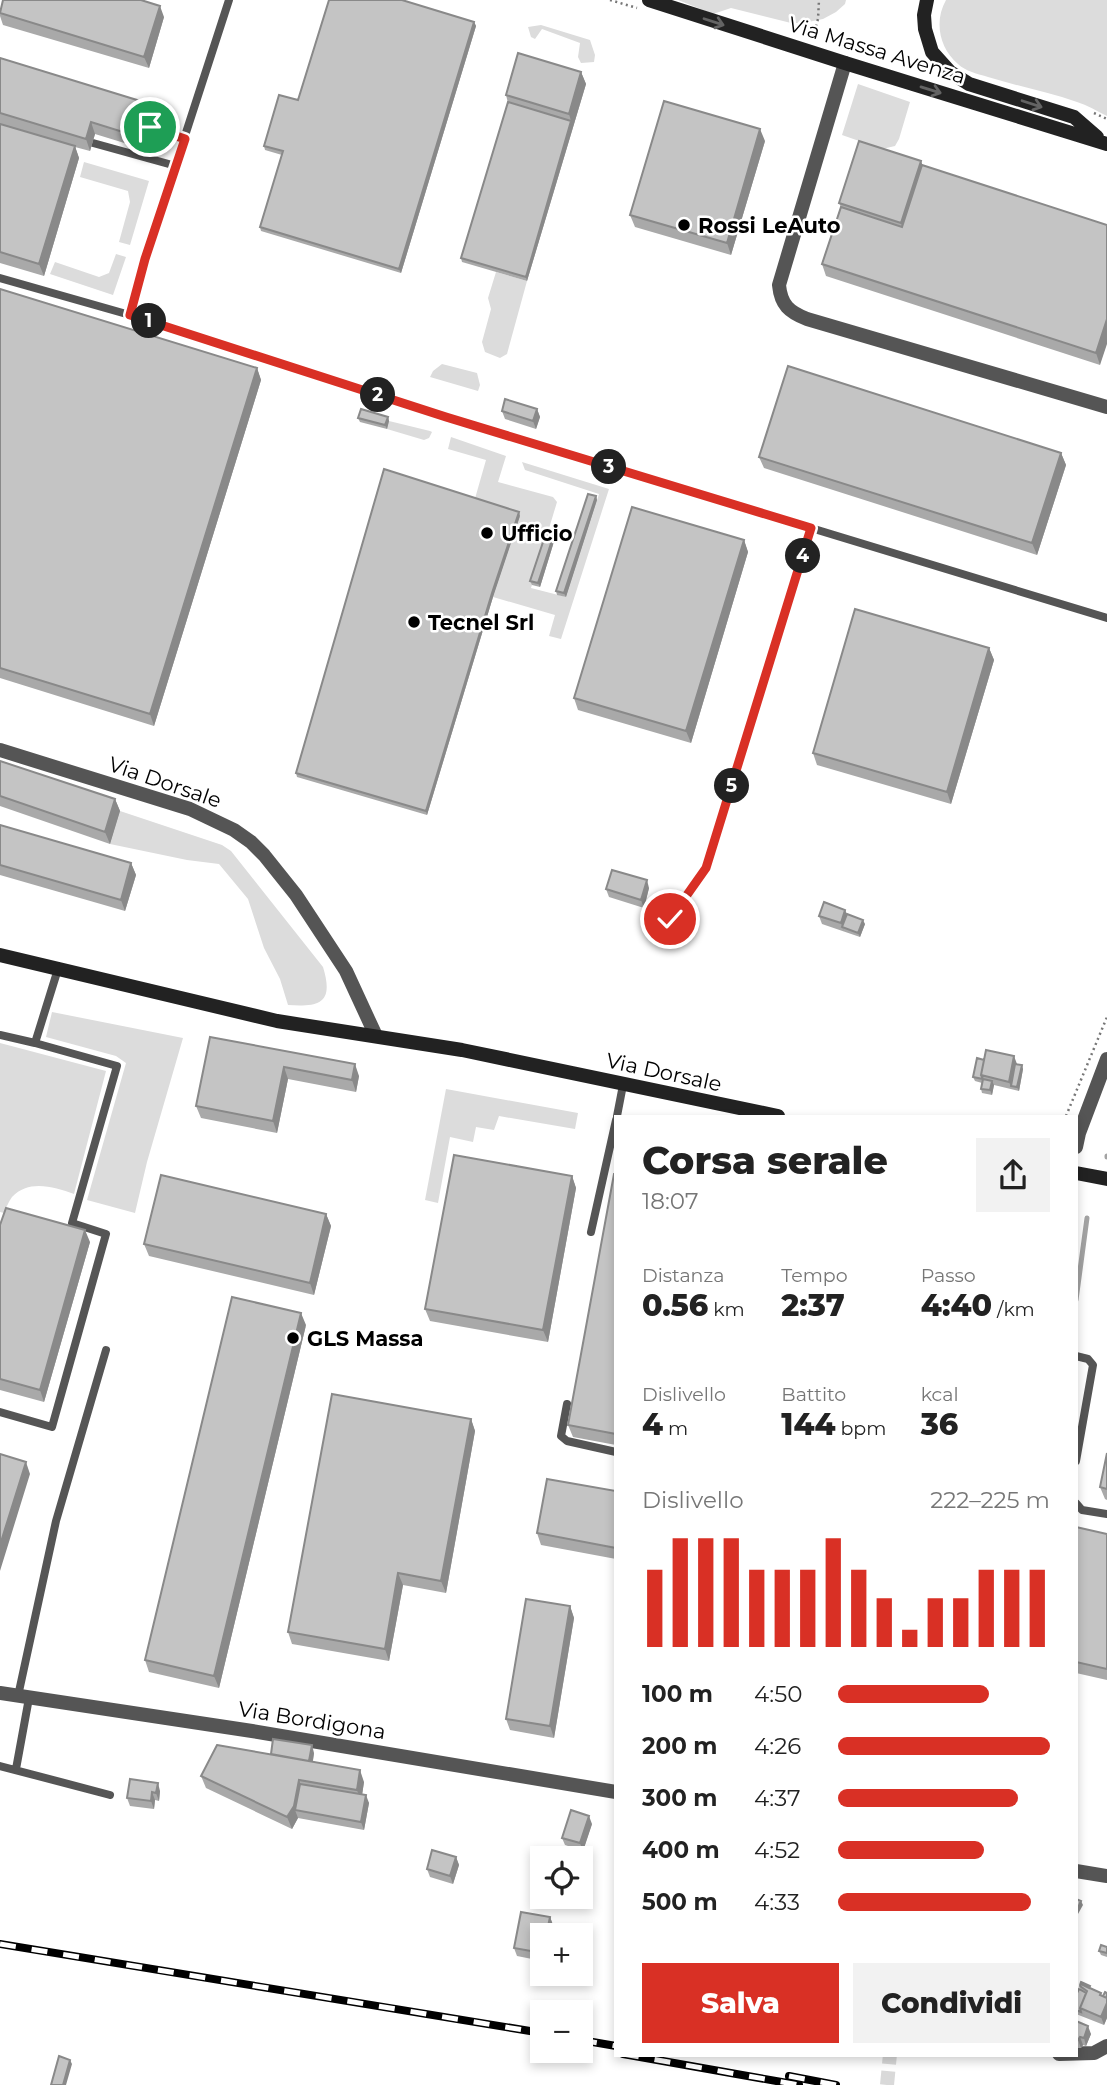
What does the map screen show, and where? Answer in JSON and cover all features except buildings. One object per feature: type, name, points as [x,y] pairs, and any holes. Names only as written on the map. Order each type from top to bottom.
[{"type":"street","name":"Via Massa Avenza","points":[[649,0],[1105,143]]},
{"type":"street","points":[[927,0],[925,29],[932,52],[950,72],[969,84],[1073,117],[1105,143]]},
{"type":"street","points":[[845,63],[779,285],[786,308],[807,319],[1107,407]]},
{"type":"street","name":"Via Dorsale","points":[[0,750],[190,810],[217,821],[251,842],[296,895],[346,971],[376,1036]]},
{"type":"street","name":"Via Dorsale","points":[[0,955],[277,1021],[462,1050],[766,1115]]},
{"type":"street","points":[[1078,1138],[1107,1059]]},
{"type":"street","points":[[1078,1173],[1107,1179]]},
{"type":"street","name":"Via Bordigona","points":[[0,1693],[252,1731],[614,1792]]},
{"type":"street","points":[[1078,1871],[1107,1876]]},
{"type":"street","points":[[1078,2053],[1094,2053],[1107,2047]]},
{"type":"lane","points":[[130,315],[145,259],[229,0]]},
{"type":"lane","points":[[93,143],[176,166]]},
{"type":"lane","points":[[0,278],[130,315],[446,417],[1107,618]]},
{"type":"lane","points":[[670,919],[706,868],[811,528]]},
{"type":"lane","points":[[35,1043],[58,970]]},
{"type":"lane","points":[[0,1035],[117,1066],[72,1223],[106,1234],[52,1427],[0,1412]]},
{"type":"lane","points":[[618,1115],[623,1085]]},
{"type":"lane","points":[[591,1232],[614,1131]]},
{"type":"lane","points":[[16,1769],[23,1697],[56,1521],[106,1350]]},
{"type":"lane","points":[[1078,1356],[1088,1359],[1093,1365],[1078,1450]]},
{"type":"lane","points":[[567,1404],[561,1436],[566,1441],[614,1452]]},
{"type":"lane","points":[[1078,1505],[1082,1510],[1107,1514]]},
{"type":"lane","points":[[0,1766],[110,1795]]},
{"type":"path","points":[[1088,110],[1107,119]]},
{"type":"path","points":[[150,127],[185,139]]},
{"type":"path","points":[[1066,1115],[1107,1017]]},
{"type":"shaded area","points":[[678,0],[846,0],[836,12],[823,19],[791,23],[731,8],[713,14]]},
{"type":"shaded area","points":[[946,0],[1107,0],[1107,116],[1081,103],[980,75],[961,66],[946,50],[940,34],[940,17]]},
{"type":"shaded area","points":[[541,25],[590,40],[595,55],[594,62],[581,63],[578,57],[580,43],[542,29],[535,39],[531,37],[528,27]]},
{"type":"shaded area","points":[[858,84],[910,102],[895,146],[882,149],[842,135]]},
{"type":"shaded area","points":[[154,116],[170,121],[159,154],[144,149]]},
{"type":"shaded area","points":[[84,162],[149,181],[130,245],[119,242],[130,202],[128,191],[80,177]]},
{"type":"shaded area","points":[[116,254],[126,257],[113,295],[50,274],[55,262],[99,277],[109,273]]},
{"type":"shaded area","points":[[496,272],[527,281],[507,354],[500,358],[485,352],[482,342],[491,309],[488,298]]},
{"type":"shaded area","points":[[442,364],[477,373],[480,385],[478,391],[430,377]]},
{"type":"shaded area","points":[[389,421],[432,432],[429,438],[424,440],[387,429]]},
{"type":"shaded area","points":[[451,437],[506,456],[498,482],[553,497],[557,502],[531,588],[566,597],[599,494],[525,470],[522,462],[609,489],[561,639],[549,636],[555,615],[493,597],[520,516],[474,502],[486,460],[448,449]]},
{"type":"shaded area","points":[[120,811],[222,845],[231,851],[323,967],[327,988],[322,1000],[309,1005],[288,1005],[280,979],[264,948],[248,899],[219,864],[110,844]]},
{"type":"shaded area","points":[[52,1012],[183,1038],[135,1213],[87,1200],[126,1063],[116,1056],[46,1037]]},
{"type":"shaded area","points":[[0,1043],[106,1071],[74,1194],[42,1186],[26,1188],[12,1197],[4,1213],[0,1212]]},
{"type":"shaded area","points":[[446,1089],[578,1113],[575,1129],[499,1116],[494,1130],[476,1127],[473,1142],[450,1137],[438,1203],[425,1200]]},
{"type":"waterway","points":[[1078,1285],[1087,1218]]},
{"type":"tunnel","points":[[887,2085],[890,2057]]},
{"type":"railway","points":[[0,1944],[530,2031]]},
{"type":"railway","points":[[593,2042],[614,2046]]},
{"type":"railway","points":[[640,2057],[799,2085]]},
{"type":"railway","points":[[789,2076],[836,2085]]},
{"type":"place","name":"Rossi LeAuto","points":[[684,225]]},
{"type":"place","name":"Ufficio","points":[[487,533]]},
{"type":"place","name":"Tecnel Srl","points":[[414,622]]},
{"type":"place","name":"GLS Massa","points":[[293,1338]]},
{"type":"route","points":[[150,127],[185,139],[145,259],[130,315],[446,417],[811,528],[706,868],[670,919]]}]
